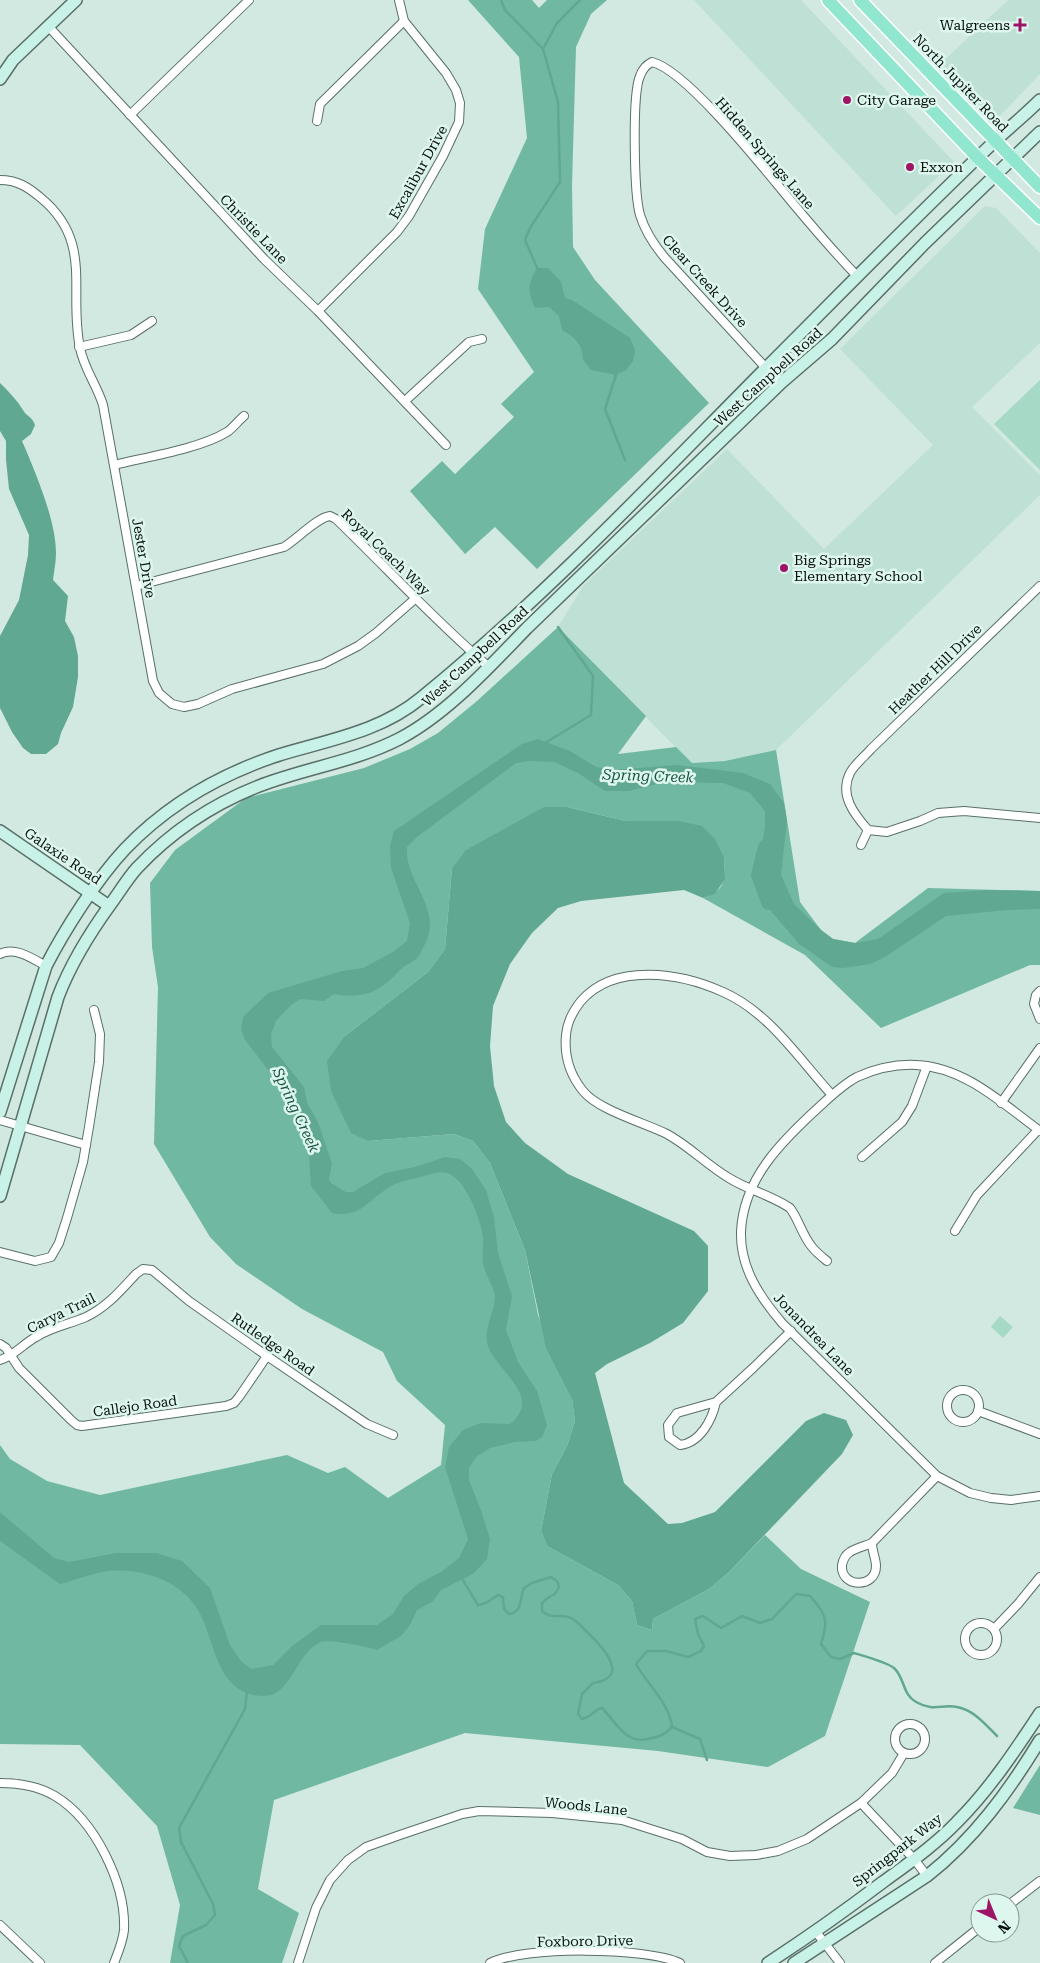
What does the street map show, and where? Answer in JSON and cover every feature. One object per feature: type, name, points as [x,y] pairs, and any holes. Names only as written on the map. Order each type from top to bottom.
[{"type":"main road","points":[[0,79],[13,60],[76,0]]},
{"type":"main road","points":[[828,0],[978,158],[1040,218]]},
{"type":"main road","name":"North Jupiter Road","points":[[860,0],[1040,187]]},
{"type":"main road","name":"West Campbell Road","points":[[0,1112],[46,966],[56,946],[91,893],[124,849],[152,824],[191,796],[236,771],[277,756],[346,737],[380,724],[417,702],[515,617],[674,462],[857,276],[996,140],[1040,100]]},
{"type":"main road","name":"West Campbell Road","points":[[0,1196],[58,996],[67,973],[97,922],[136,869],[165,842],[200,816],[230,799],[260,785],[375,750],[400,738],[433,717],[489,667],[782,382],[832,340],[1012,157],[1040,132]]},
{"type":"main road","points":[[674,462],[686,474]]},
{"type":"main road","points":[[152,824],[165,842]]},
{"type":"main road","name":"Galaxie Road","points":[[0,831],[109,906]]},
{"type":"main road","name":"Springpark Way","points":[[768,1963],[816,1932],[931,1846],[957,1822],[984,1792],[1040,1713]]},
{"type":"main road","points":[[794,1963],[927,1876],[945,1862],[976,1830],[1022,1769],[1040,1740]]},
{"type":"street","points":[[130,115],[249,0]]},
{"type":"street","name":"Excalibur Drive","points":[[318,311],[397,232],[409,216],[443,156],[459,122],[460,103],[456,90],[446,73],[404,21],[399,0]]},
{"type":"street","points":[[317,120],[320,104],[404,21]]},
{"type":"street","name":"Christie Lane","points":[[48,26],[257,252],[318,311],[446,445]]},
{"type":"street","name":"Hidden Springs Lane","points":[[646,65],[652,62],[661,64],[676,75],[706,105],[857,276]]},
{"type":"street","name":"Clear Creek Drive","points":[[646,65],[639,78],[636,115],[637,199],[644,226],[654,244],[665,258],[683,275],[766,368],[782,382]]},
{"type":"street","name":"Jester Drive","points":[[0,180],[11,180],[27,186],[49,204],[61,218],[70,234],[75,251],[80,346],[84,363],[100,396],[153,681],[163,698],[172,704],[184,707],[198,704],[232,689],[323,664],[370,638],[416,598]]},
{"type":"street","points":[[80,346],[131,335],[152,321]]},
{"type":"street","points":[[405,401],[469,342],[482,339]]},
{"type":"street","points":[[114,465],[168,453],[206,441],[227,431],[244,416]]},
{"type":"street","name":"Royal Coach Way","points":[[136,586],[284,547],[296,540],[320,520],[330,516],[336,519],[366,548],[457,640],[489,667]]},
{"type":"street","name":"Heather Hill Drive","points":[[868,830],[848,803],[847,787],[850,773],[871,749],[1040,586]]},
{"type":"street","points":[[861,845],[868,830],[887,832],[920,822],[938,813],[964,811],[1040,818]]},
{"type":"street","points":[[0,954],[8,951],[15,952],[46,966]]},
{"type":"street","points":[[827,1261],[812,1248],[797,1216],[790,1208],[715,1169],[669,1135],[602,1105],[584,1093],[569,1066],[565,1044],[566,1029],[578,1005],[592,990],[604,983],[634,976],[659,975],[682,978],[709,986],[731,996],[758,1014],[832,1096]]},
{"type":"street","points":[[1040,991],[1036,995],[1034,1004],[1040,1019]]},
{"type":"street","points":[[0,1252],[35,1261],[51,1257],[56,1251],[83,1162],[100,1062],[100,1034],[94,1010]]},
{"type":"street","points":[[1001,1103],[1040,1048]]},
{"type":"street","name":"Jonandrea Lane","points":[[1039,1131],[975,1084],[950,1072],[927,1066],[904,1065],[873,1071],[856,1077],[832,1096],[777,1148],[757,1176],[744,1213],[741,1233],[745,1262],[762,1298],[791,1331],[937,1476],[970,1493],[991,1498],[1010,1500],[1040,1496]]},
{"type":"street","points":[[862,1157],[902,1122],[912,1106],[927,1066]]},
{"type":"street","points":[[0,1120],[86,1145]]},
{"type":"street","points":[[955,1231],[977,1195],[1039,1131]]},
{"type":"street","name":"Carya Trail","points":[[10,1356],[35,1337],[80,1320],[99,1310],[143,1269]]},
{"type":"street","name":"Rutledge Road","points":[[143,1269],[152,1270],[189,1301],[367,1424],[393,1435]]},
{"type":"street","points":[[716,1402],[715,1408],[694,1442],[680,1445],[669,1437],[668,1425],[677,1413],[716,1402],[791,1331]]},
{"type":"street","name":"Callejo Road","points":[[0,1344],[6,1348],[19,1368],[71,1420],[77,1425],[82,1426],[226,1406],[234,1403],[267,1356]]},
{"type":"street","points":[[0,1360],[10,1356]]},
{"type":"street","points":[[966,1390],[977,1398],[979,1404],[978,1411],[970,1420],[956,1421],[948,1411],[949,1398],[953,1393],[966,1390]]},
{"type":"street","points":[[978,1411],[1040,1434]]},
{"type":"street","points":[[872,1543],[876,1567],[874,1575],[868,1581],[851,1582],[844,1576],[842,1568],[843,1559],[849,1552],[872,1543],[937,1476]]},
{"type":"street","points":[[994,1629],[1040,1577]]},
{"type":"street","points":[[988,1624],[994,1629],[997,1635],[997,1642],[989,1654],[982,1656],[974,1654],[965,1644],[965,1636],[974,1625],[988,1624]]},
{"type":"street","points":[[906,1724],[920,1727],[924,1733],[925,1741],[921,1749],[913,1754],[904,1753],[895,1742],[896,1734],[906,1724]]},
{"type":"street","name":"Woods Lane","points":[[298,1963],[316,1908],[326,1887],[334,1874],[348,1860],[366,1847],[462,1814],[479,1811],[552,1814],[622,1820],[682,1839],[708,1852],[730,1856],[756,1855],[778,1851],[807,1838],[861,1803],[892,1773],[904,1753]]},
{"type":"street","points":[[0,1783],[30,1786],[54,1796],[75,1811],[88,1825],[105,1856],[122,1896],[124,1933],[114,1963]]},
{"type":"street","points":[[861,1803],[914,1859],[927,1876]]},
{"type":"street","points":[[1020,1896],[1040,1881]]},
{"type":"street","points":[[0,1925],[40,1963]]},
{"type":"street","points":[[816,1932],[840,1963]]},
{"type":"street","points":[[935,1963],[970,1935]]},
{"type":"street","name":"Foxboro Drive","points":[[490,1963],[533,1953],[609,1951],[654,1954],[680,1963]]},
{"type":"shaded area","points":[[468,0],[532,0],[539,8],[547,0],[607,0],[591,14],[576,47],[572,185],[573,247],[595,280],[709,403],[537,569],[495,527],[465,554],[410,491],[442,461],[455,474],[514,417],[501,404],[534,372],[478,289],[485,229],[527,138],[519,57]]},
{"type":"shaded area","points":[[694,0],[801,0],[954,162],[896,216]]},
{"type":"shaded area","points":[[1008,0],[1040,0],[1040,74],[995,121],[939,65]]},
{"type":"shaded area","name":"Big Springs Elementary School","points":[[985,206],[996,208],[1040,253],[1040,343],[972,407],[1040,475],[1040,495],[776,750],[725,761],[691,763],[558,627],[583,586],[727,449],[824,549],[933,445],[840,349]]},
{"type":"shaded area","points":[[1040,380],[1040,470],[994,424]]},
{"type":"shaded area","points":[[558,627],[646,716],[618,754],[676,747],[692,763],[725,761],[776,750],[800,902],[821,930],[833,939],[855,943],[928,888],[1040,891],[1040,965],[1030,965],[881,1028],[805,955],[703,898],[720,888],[724,878],[724,858],[679,821],[626,821],[567,807],[452,868],[445,949],[428,972],[345,1036],[368,1141],[454,1134],[473,1141],[490,1163],[525,1250],[538,1315],[572,1399],[575,1421],[567,1446],[552,1474],[541,1531],[547,1546],[618,1585],[632,1601],[637,1625],[652,1630],[653,1619],[709,1589],[729,1572],[765,1535],[801,1569],[870,1602],[825,1736],[768,1767],[658,1751],[465,1733],[274,1800],[258,1889],[299,1913],[282,1963],[170,1963],[180,1905],[157,1826],[80,1745],[0,1744],[0,1445],[10,1459],[47,1481],[100,1495],[287,1455],[328,1473],[345,1467],[388,1498],[441,1465],[445,1425],[397,1381],[383,1352],[302,1309],[236,1264],[210,1237],[154,1144],[158,987],[152,947],[150,883],[175,850],[246,798],[364,768],[410,749],[438,733],[477,701]]},
{"type":"shaded area","points":[[1000,1316],[1013,1327],[1003,1338],[991,1327]]},
{"type":"shaded area","points":[[1040,1765],[1040,1815],[1013,1808]]},
{"type":"water","points":[[537,268],[548,268],[561,282],[565,298],[572,300],[630,338],[635,350],[633,361],[626,370],[616,375],[591,370],[583,360],[580,346],[562,330],[559,316],[549,307],[535,308],[530,288]]},
{"type":"water","points":[[0,383],[32,419],[35,425],[31,434],[22,441],[53,526],[56,553],[53,580],[68,596],[65,621],[74,637],[78,656],[78,677],[73,707],[58,744],[46,754],[31,754],[23,748],[12,732],[0,708],[0,636],[19,600],[28,555],[29,535],[9,489],[6,441],[0,431]]},
{"type":"water","points":[[538,739],[570,751],[596,767],[613,770],[677,765],[743,773],[770,784],[784,803],[787,821],[781,875],[794,904],[833,939],[855,943],[878,939],[944,893],[988,890],[1040,891],[1040,909],[946,916],[885,957],[870,964],[843,968],[832,967],[799,944],[771,911],[762,889],[760,858],[765,827],[765,811],[750,793],[723,783],[665,782],[629,791],[605,791],[578,773],[554,762],[529,761],[516,763],[417,837],[407,847],[411,872],[427,908],[430,921],[429,934],[419,956],[401,969],[385,985],[370,993],[353,996],[334,994],[324,1001],[300,999],[290,1006],[276,1021],[271,1034],[272,1047],[304,1087],[307,1103],[318,1122],[332,1164],[329,1179],[331,1183],[346,1192],[353,1192],[385,1173],[415,1167],[445,1157],[460,1159],[472,1169],[486,1190],[494,1217],[498,1253],[512,1296],[506,1330],[518,1362],[537,1391],[547,1425],[542,1437],[536,1441],[515,1442],[490,1448],[476,1457],[469,1468],[469,1480],[490,1539],[487,1559],[473,1574],[441,1590],[432,1602],[417,1610],[410,1625],[401,1636],[377,1650],[340,1642],[321,1642],[304,1656],[292,1676],[277,1692],[267,1696],[254,1695],[241,1690],[223,1672],[204,1621],[198,1610],[181,1591],[159,1578],[146,1574],[121,1571],[102,1572],[60,1584],[0,1541],[0,1512],[54,1558],[69,1562],[116,1553],[156,1553],[182,1561],[210,1588],[230,1645],[241,1661],[251,1669],[273,1665],[292,1646],[321,1625],[377,1625],[393,1614],[404,1596],[418,1584],[441,1572],[459,1558],[468,1539],[445,1467],[449,1447],[463,1430],[481,1423],[510,1424],[519,1414],[522,1405],[517,1387],[496,1360],[487,1344],[487,1330],[495,1296],[483,1264],[483,1237],[471,1200],[454,1177],[441,1172],[396,1184],[357,1211],[342,1214],[332,1213],[311,1186],[309,1154],[286,1093],[245,1040],[241,1030],[243,1017],[268,993],[342,971],[363,968],[393,952],[407,941],[410,923],[391,868],[390,846],[394,831],[522,744]]},
{"type":"water","points":[[544,807],[567,807],[626,821],[679,821],[702,826],[715,839],[724,858],[725,879],[715,894],[703,898],[684,890],[581,901],[558,908],[532,933],[510,964],[493,1006],[490,1046],[494,1086],[506,1122],[525,1143],[568,1174],[694,1231],[708,1246],[708,1291],[683,1323],[650,1343],[607,1364],[595,1373],[624,1483],[668,1524],[682,1523],[715,1512],[806,1421],[824,1413],[846,1420],[853,1435],[842,1454],[729,1572],[709,1589],[653,1619],[652,1630],[637,1625],[632,1601],[618,1585],[547,1546],[541,1531],[552,1474],[567,1446],[575,1421],[572,1399],[546,1348],[525,1250],[490,1163],[473,1141],[454,1134],[368,1141],[351,1133],[331,1091],[327,1061],[345,1036],[428,972],[445,949],[452,868],[466,850]]},
{"type":"waterway","points":[[501,0],[505,10],[543,49],[558,102],[560,182],[530,228],[525,240],[538,270]]},
{"type":"waterway","points":[[543,49],[557,23],[580,0]]},
{"type":"waterway","points":[[614,373],[616,375],[605,409],[625,460]]},
{"type":"waterway","points":[[545,743],[591,715],[593,676],[558,627]]},
{"type":"waterway","name":"Spring Creek","points":[[766,847],[759,875],[769,902]]},
{"type":"waterway","points":[[461,1577],[478,1605],[486,1603],[498,1595],[503,1597],[504,1609],[509,1614],[517,1611],[519,1608],[524,1588],[532,1583],[551,1577],[557,1581],[559,1587],[555,1594],[542,1603],[542,1611],[549,1615],[575,1620],[599,1644],[610,1660],[612,1668],[611,1675],[605,1680],[593,1683],[582,1694],[578,1714],[582,1719],[602,1708],[622,1731],[633,1738],[640,1740],[648,1739],[664,1734],[672,1727],[663,1702],[636,1664],[647,1651],[666,1651],[688,1657],[701,1651],[704,1646],[698,1634],[695,1619],[703,1616],[721,1628],[742,1616],[760,1623],[772,1619],[796,1594],[810,1596],[823,1613],[825,1629],[821,1644],[831,1657],[840,1659],[854,1653],[886,1664],[898,1672],[911,1699],[928,1707],[951,1706],[969,1711],[997,1736]]},
{"type":"waterway","points":[[188,1963],[179,1946],[183,1936],[206,1925],[215,1915],[213,1904],[181,1842],[179,1828],[245,1709],[247,1690]]},
{"type":"waterway","points":[[672,1727],[700,1739],[707,1760]]},
{"type":"place","name":"Walgreens","points":[[1020,25]]},
{"type":"place","name":"City Garage","points":[[847,100]]},
{"type":"place","name":"Exxon","points":[[910,167]]},
{"type":"place","name":"Big Springs Elementary School","points":[[784,568]]}]
